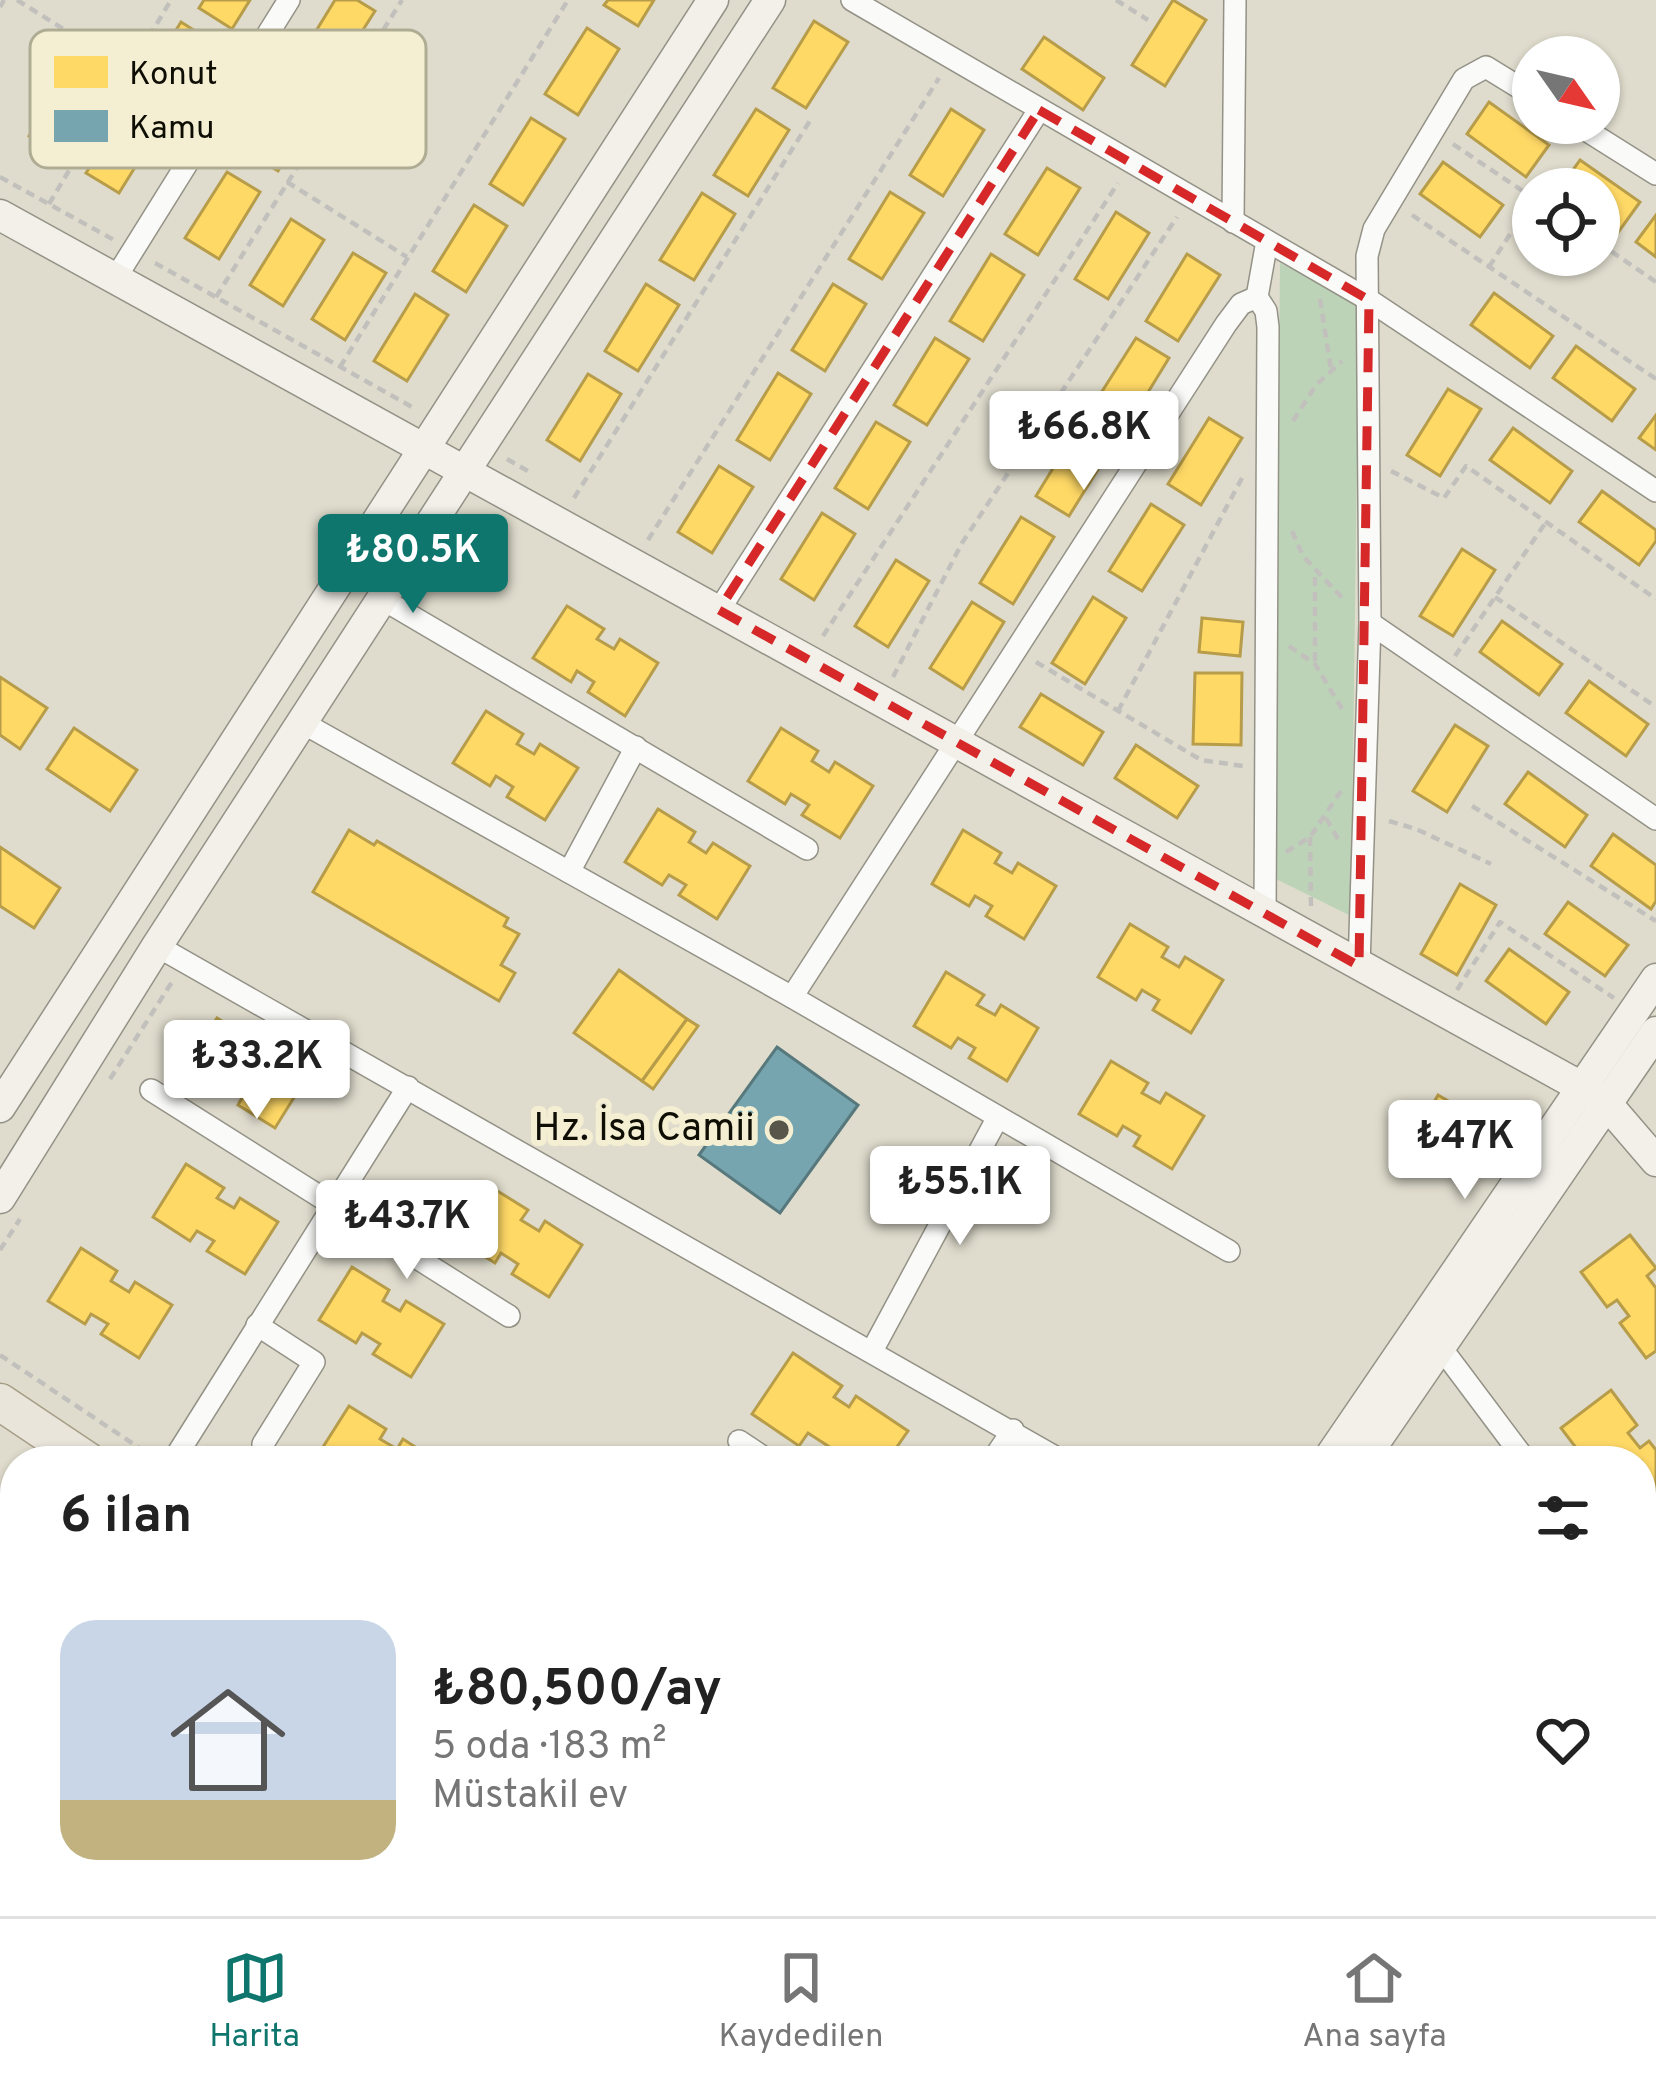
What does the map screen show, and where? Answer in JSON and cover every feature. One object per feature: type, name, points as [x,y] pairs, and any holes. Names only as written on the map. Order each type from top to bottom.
[{"type":"main road","points":[[0,1402],[66,1446]]},
{"type":"street","points":[[270,30],[289,0]]},
{"type":"street","points":[[0,1107],[713,0]]},
{"type":"street","points":[[0,1198],[770,0]]},
{"type":"street","points":[[852,0],[1369,300],[1656,491]]},
{"type":"street","points":[[1233,222],[1235,0]]},
{"type":"street","points":[[1359,966],[1370,623],[1367,256],[1374,229],[1464,80],[1486,67],[1512,83]]},
{"type":"street","points":[[719,610],[1039,110]]},
{"type":"street","points":[[1608,144],[1656,174]]},
{"type":"street","points":[[115,279],[184,168]]},
{"type":"street","points":[[0,215],[115,279],[430,434],[468,472],[1595,1096],[1656,1161]]},
{"type":"street","points":[[1265,915],[1268,327],[1257,296],[1267,241]]},
{"type":"street","points":[[792,997],[1226,324],[1241,304],[1257,296]]},
{"type":"street","points":[[384,600],[807,849]]},
{"type":"street","points":[[1370,623],[1656,819]]},
{"type":"street","points":[[303,723],[792,997],[1229,1251]]},
{"type":"street","points":[[569,872],[636,747]]},
{"type":"street","points":[[158,946],[1038,1446]]},
{"type":"street","points":[[1372,1446],[1595,1096],[1656,979]]},
{"type":"street","points":[[1338,1446],[1595,1096],[1656,1031]]},
{"type":"street","points":[[182,1446],[408,1087]]},
{"type":"street","points":[[151,1090],[509,1316]]},
{"type":"street","points":[[872,1352],[998,1117]]},
{"type":"street","points":[[257,1325],[314,1362],[263,1444]]},
{"type":"street","points":[[1438,1346],[1515,1446]]},
{"type":"street","points":[[1002,1446],[1012,1430]]},
{"type":"street","points":[[739,1441],[746,1446]]},
{"type":"path","points":[[16,0],[64,30]]},
{"type":"path","points":[[152,30],[170,0]]},
{"type":"path","points":[[383,30],[402,0]]},
{"type":"path","points":[[340,367],[567,3],[556,0]]},
{"type":"path","points":[[1116,0],[1148,20]]},
{"type":"path","points":[[648,540],[951,58]]},
{"type":"path","points":[[574,498],[812,119]]},
{"type":"path","points":[[1432,129],[1512,184]]},
{"type":"path","points":[[823,638],[1131,163]]},
{"type":"path","points":[[49,204],[70,168]]},
{"type":"path","points":[[216,297],[296,168]]},
{"type":"path","points":[[0,177],[340,367],[430,434]]},
{"type":"path","points":[[287,182],[407,257]]},
{"type":"path","points":[[893,676],[962,543],[1190,197]]},
{"type":"path","points":[[1391,201],[1656,379]]},
{"type":"path","points":[[1489,267],[1512,231]]},
{"type":"path","points":[[1620,257],[1656,282]]},
{"type":"path","points":[[1316,270],[1331,370]]},
{"type":"path","points":[[1291,426],[1331,370],[1369,349]]},
{"type":"path","points":[[1370,460],[1444,498],[1466,466],[1656,598]]},
{"type":"path","points":[[1118,711],[1245,472],[1268,462]]},
{"type":"path","points":[[1288,520],[1304,556],[1370,623]]},
{"type":"path","points":[[1444,673],[1546,522]]},
{"type":"path","points":[[1315,664],[1316,571]]},
{"type":"path","points":[[1495,597],[1656,706]]},
{"type":"path","points":[[1267,638],[1315,664],[1343,711]]},
{"type":"path","points":[[1031,659],[1201,760],[1266,770]]},
{"type":"path","points":[[1265,860],[1310,837],[1331,810],[1347,775]]},
{"type":"path","points":[[1472,806],[1656,921]]},
{"type":"path","points":[[1366,814],[1416,829],[1491,864]]},
{"type":"path","points":[[1310,837],[1311,907]]},
{"type":"path","points":[[1457,991],[1500,922],[1618,1001]]},
{"type":"path","points":[[0,1355],[137,1446]]},
{"type":"highlighted area","points":[[1039,110],[1369,300],[1359,966],[719,610]]},
{"type":"green space","points":[[1280,263],[1359,302],[1351,916],[1274,878]]},
{"type":"building: Konut","points":[[204,0],[250,0],[232,29],[199,8]]},
{"type":"building: Konut","points":[[335,0],[357,0],[375,11],[363,30],[317,30]]},
{"type":"building: Konut","points":[[608,0],[654,0],[638,26],[604,5]]},
{"type":"building: Konut","points":[[1173,0],[1206,20],[1165,86],[1132,65]]},
{"type":"building: Konut","points":[[814,21],[848,42],[806,108],[773,88]]},
{"type":"building: Konut","points":[[587,28],[619,49],[578,115],[545,94]]},
{"type":"building: Konut","points":[[1044,37],[1104,78],[1083,110],[1022,69]]},
{"type":"building: Konut","points":[[1489,102],[1512,118],[1512,144],[1549,145],[1532,168],[1514,168],[1467,134]]},
{"type":"building: Konut","points":[[756,109],[789,130],[748,196],[714,175]]},
{"type":"building: Konut","points":[[951,109],[984,130],[943,196],[910,175]]},
{"type":"building: Konut","points":[[531,118],[565,139],[523,205],[490,184]]},
{"type":"building: Konut","points":[[1443,162],[1503,205],[1480,237],[1420,194]]},
{"type":"building: Konut","points":[[89,168],[135,168],[119,193],[86,173]]},
{"type":"building: Konut","points":[[1047,168],[1080,188],[1038,255],[1005,234]]},
{"type":"building: Konut","points":[[227,172],[260,192],[219,259],[185,238]]},
{"type":"building: Konut","points":[[1620,188],[1640,202],[1620,230]]},
{"type":"building: Konut","points":[[890,192],[924,213],[882,279],[849,259]]},
{"type":"building: Konut","points":[[702,193],[735,214],[694,280],[660,260]]},
{"type":"building: Konut","points":[[474,205],[507,226],[466,292],[433,271]]},
{"type":"building: Konut","points":[[1116,212],[1149,233],[1108,299],[1075,279]]},
{"type":"building: Konut","points":[[1656,215],[1656,257],[1636,242]]},
{"type":"building: Konut","points":[[291,219],[324,240],[283,306],[250,285]]},
{"type":"building: Konut","points":[[353,253],[386,273],[345,340],[312,319]]},
{"type":"building: Konut","points":[[991,254],[1024,275],[983,341],[950,321]]},
{"type":"building: Konut","points":[[1187,254],[1220,275],[1178,341],[1146,321]]},
{"type":"building: Konut","points":[[646,284],[679,305],[638,371],[605,351]]},
{"type":"building: Konut","points":[[833,284],[866,304],[825,371],[792,350]]},
{"type":"building: Konut","points":[[1494,293],[1553,336],[1530,368],[1471,325]]},
{"type":"building: Konut","points":[[415,294],[448,315],[407,381],[374,361]]},
{"type":"building: Konut","points":[[935,338],[969,359],[927,425],[894,405]]},
{"type":"building: Konut","points":[[1136,338],[1169,358],[1128,425],[1094,404]]},
{"type":"building: Konut","points":[[1576,346],[1635,389],[1612,421],[1553,378]]},
{"type":"building: Konut","points":[[778,373],[811,394],[770,460],[737,440]]},
{"type":"building: Konut","points":[[588,374],[621,394],[580,461],[547,440]]},
{"type":"building: Konut","points":[[1448,389],[1481,409],[1440,476],[1407,455]]},
{"type":"building: Konut","points":[[1656,415],[1656,450],[1639,438]]},
{"type":"building: Konut","points":[[1209,418],[1242,438],[1201,505],[1168,484]]},
{"type":"building: Konut","points":[[876,422],[910,442],[868,509],[835,488]]},
{"type":"building: Konut","points":[[1513,428],[1572,471],[1550,503],[1490,460]]},
{"type":"building: Konut","points":[[1077,429],[1110,450],[1069,516],[1036,496]]},
{"type":"building: Konut","points":[[719,466],[753,487],[712,553],[678,532]]},
{"type":"building: Konut","points":[[1602,491],[1656,530],[1656,541],[1639,565],[1579,522]]},
{"type":"building: Konut","points":[[1151,504],[1184,525],[1142,591],[1109,571]]},
{"type":"building: Konut","points":[[822,513],[855,534],[814,600],[781,579]]},
{"type":"building: Konut","points":[[1021,517],[1054,537],[1013,604],[980,583]]},
{"type":"building: Konut","points":[[1462,549],[1495,570],[1453,636],[1420,616]]},
{"type":"building: Konut","points":[[896,560],[929,581],[888,647],[855,626]]},
{"type":"building: Konut","points":[[1093,597],[1126,618],[1085,684],[1052,663]]},
{"type":"building: Konut","points":[[972,602],[1004,622],[963,689],[930,668]]},
{"type":"building: Konut","points":[[567,606],[604,629],[597,639],[614,649],[620,639],[658,663],[625,716],[588,692],[594,682],[577,671],[571,682],[533,658]]},
{"type":"building: Konut","points":[[1202,618],[1243,622],[1240,656],[1199,652]]},
{"type":"building: Konut","points":[[1502,621],[1562,664],[1539,695],[1480,652]]},
{"type":"building: Konut","points":[[1195,673],[1242,673],[1241,745],[1193,744]]},
{"type":"building: Konut","points":[[0,677],[47,708],[20,749],[0,735]]},
{"type":"building: Konut","points":[[1589,681],[1648,724],[1626,756],[1566,713]]},
{"type":"building: Konut","points":[[1041,694],[1103,732],[1083,765],[1020,727]]},
{"type":"building: Konut","points":[[486,711],[523,734],[517,744],[534,754],[540,744],[578,768],[545,820],[507,797],[513,787],[496,776],[490,786],[453,763]]},
{"type":"building: Konut","points":[[1455,725],[1488,746],[1447,812],[1413,791]]},
{"type":"building: Konut","points":[[74,728],[137,770],[110,811],[47,769]]},
{"type":"building: Konut","points":[[781,728],[818,751],[812,761],[829,772],[835,762],[873,786],[840,838],[802,815],[809,805],[791,794],[785,804],[748,781]]},
{"type":"building: Konut","points":[[1136,745],[1198,786],[1177,818],[1115,778]]},
{"type":"building: Konut","points":[[1528,772],[1587,815],[1565,847],[1505,804]]},
{"type":"building: Konut","points":[[658,809],[695,832],[689,842],[706,853],[713,843],[750,866],[717,919],[679,895],[686,885],[669,875],[662,885],[625,862]]},
{"type":"building: Konut","points":[[349,830],[374,845],[377,841],[508,918],[504,926],[519,934],[501,965],[515,973],[499,1001],[313,892]]},
{"type":"building: Konut","points":[[963,830],[1001,853],[995,863],[1012,873],[1018,863],[1056,886],[1024,939],[986,916],[992,906],[975,896],[969,906],[932,884]]},
{"type":"building: Konut","points":[[1613,834],[1656,865],[1656,901],[1651,909],[1591,866]]},
{"type":"building: Konut","points":[[0,847],[60,888],[34,928],[0,906]]},
{"type":"building: Konut","points":[[1460,884],[1496,905],[1457,975],[1421,954]]},
{"type":"building: Konut","points":[[1568,902],[1628,945],[1605,976],[1545,934]]},
{"type":"building: Konut","points":[[1130,924],[1168,947],[1162,957],[1179,967],[1185,957],[1223,980],[1191,1033],[1153,1010],[1159,1000],[1142,990],[1136,1000],[1098,977]]},
{"type":"building: Konut","points":[[1509,949],[1569,992],[1546,1024],[1486,981]]},
{"type":"building: Konut","points":[[619,970],[687,1019],[642,1081],[574,1033]]},
{"type":"building: Konut","points":[[946,972],[984,995],[977,1005],[995,1015],[1001,1005],[1038,1028],[1007,1081],[969,1058],[975,1048],[958,1038],[951,1048],[914,1026]]},
{"type":"building: Konut","points":[[217,1018],[254,1041],[247,1051],[265,1062],[271,1052],[308,1075],[275,1128],[238,1105],[244,1094],[227,1084],[221,1094],[184,1071]]},
{"type":"building: Konut","points":[[687,1019],[698,1026],[653,1089],[642,1081]]},
{"type":"building: Konut","points":[[1111,1061],[1148,1083],[1142,1093],[1160,1103],[1166,1093],[1204,1116],[1172,1169],[1134,1146],[1140,1136],[1123,1126],[1117,1136],[1079,1114]]},
{"type":"building: Konut","points":[[1438,1095],[1491,1126],[1473,1157],[1420,1127]]},
{"type":"building: Konut","points":[[186,1164],[224,1188],[217,1198],[234,1208],[240,1198],[278,1222],[245,1274],[207,1251],[214,1241],[197,1231],[190,1241],[153,1217]]},
{"type":"building: Konut","points":[[491,1187],[528,1210],[521,1220],[539,1231],[545,1221],[582,1245],[549,1297],[512,1274],[518,1264],[501,1253],[495,1263],[458,1240]]},
{"type":"building: Konut","points":[[1630,1235],[1656,1268],[1647,1276],[1656,1288],[1656,1351],[1646,1358],[1620,1323],[1629,1316],[1617,1300],[1607,1307],[1581,1272]]},
{"type":"building: Konut","points":[[81,1248],[117,1271],[111,1281],[129,1292],[135,1282],[172,1305],[139,1358],[101,1334],[108,1324],[91,1314],[85,1324],[48,1301]]},
{"type":"building: Konut","points":[[352,1267],[389,1290],[383,1301],[400,1311],[406,1301],[444,1324],[411,1377],[373,1354],[380,1344],[362,1333],[356,1343],[319,1320]]},
{"type":"building: Konut","points":[[793,1353],[842,1386],[834,1397],[849,1407],[856,1396],[908,1431],[898,1446],[828,1446],[808,1433],[799,1446],[752,1414]]},
{"type":"building: Konut","points":[[1611,1390],[1637,1425],[1628,1433],[1638,1446],[1575,1446],[1561,1428]]},
{"type":"building: Konut","points":[[349,1406],[386,1429],[380,1439],[392,1446],[324,1446]]},
{"type":"building: Kamu","name":"Hz. İsa Camii","points":[[777,1047],[858,1105],[780,1213],[699,1155]]},
{"type":"place","name":"Hz. İsa Camii","points":[[779,1130]]}]
